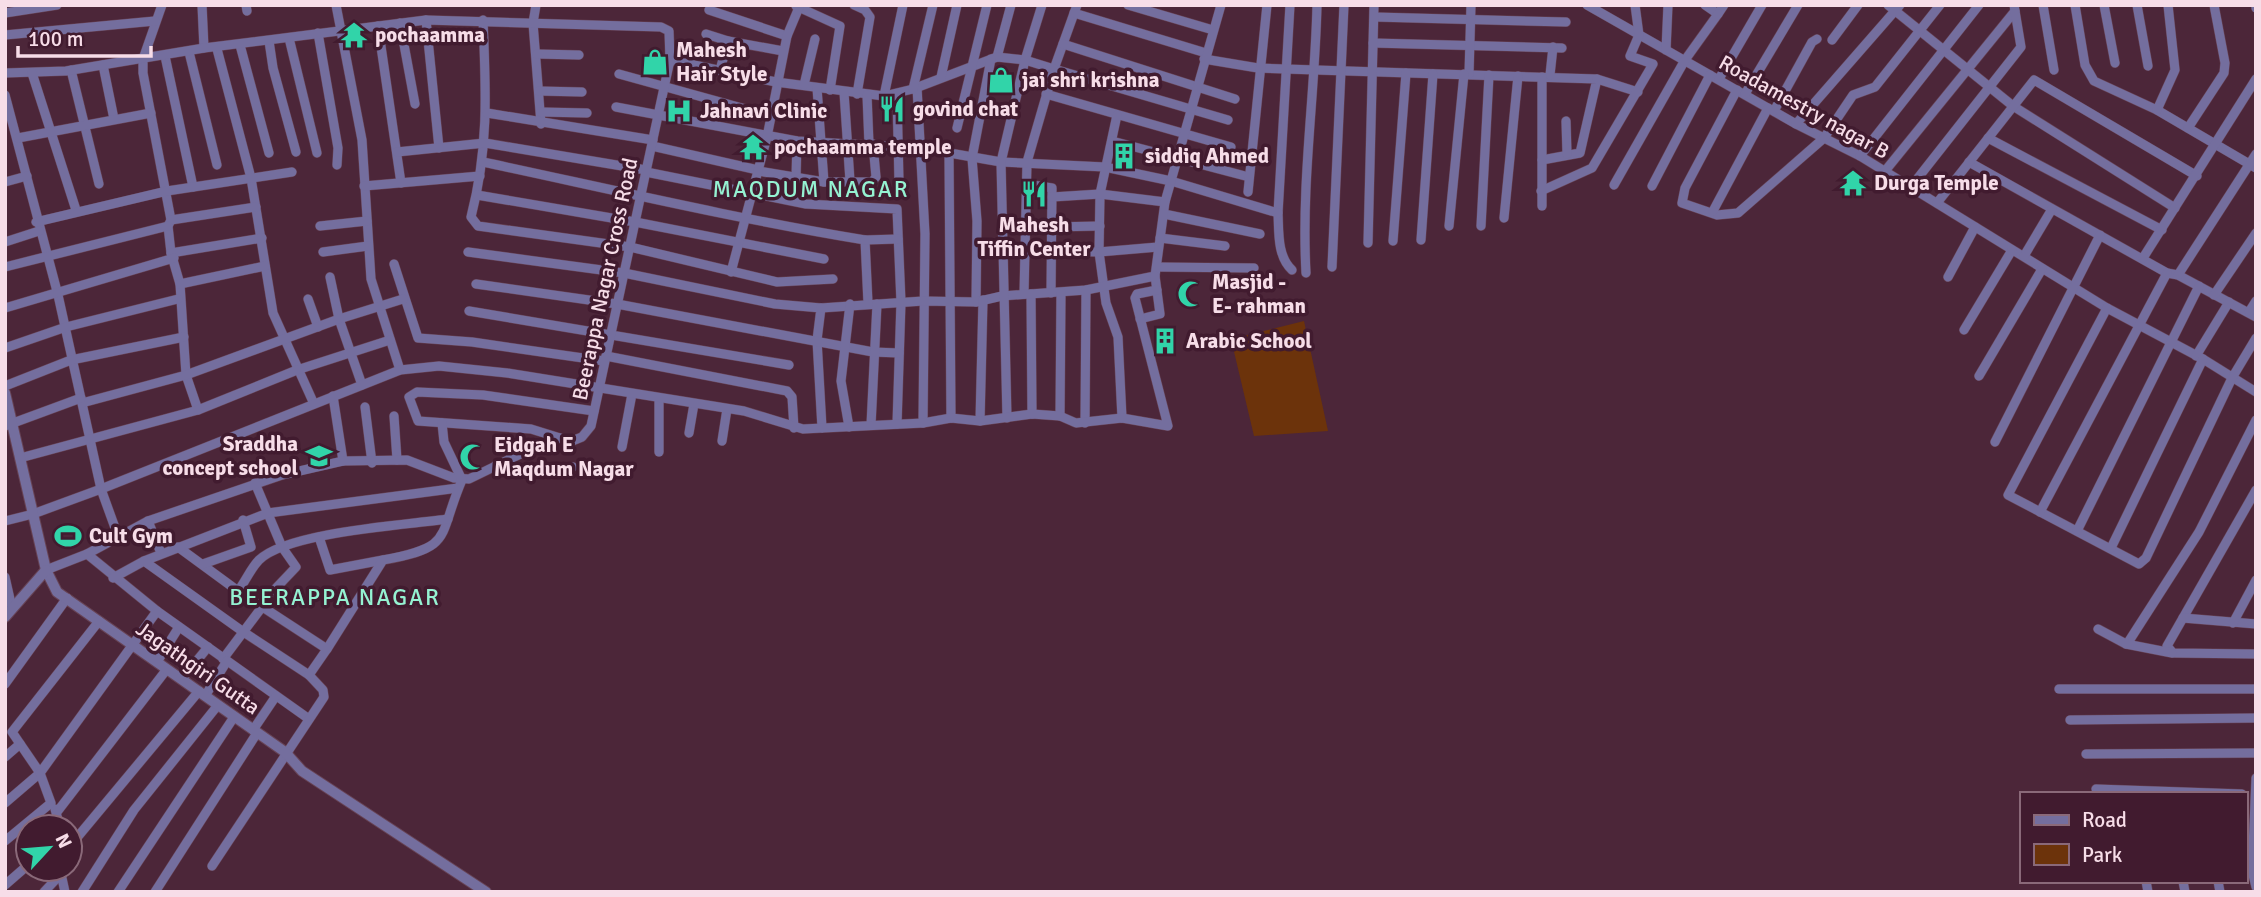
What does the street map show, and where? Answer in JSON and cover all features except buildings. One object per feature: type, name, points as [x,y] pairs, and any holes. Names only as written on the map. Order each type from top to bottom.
[{"type":"street","points":[[5,13],[57,5]]},
{"type":"street","points":[[162,5],[143,59],[167,191],[173,255],[180,284],[178,299],[186,375],[198,410]]},
{"type":"street","points":[[202,5],[205,48]]},
{"type":"street","points":[[336,5],[362,140],[371,279],[400,370]]},
{"type":"street","points":[[536,5],[533,23],[541,124]]},
{"type":"street","points":[[488,113],[652,143],[758,171],[796,178],[824,181],[875,180],[862,94],[870,17],[865,10],[853,5]]},
{"type":"street","points":[[884,96],[903,5]]},
{"type":"street","points":[[923,423],[925,234],[915,88],[933,5]]},
{"type":"street","points":[[941,78],[957,5]]},
{"type":"street","points":[[957,128],[987,5]]},
{"type":"street","points":[[980,421],[980,301],[972,158],[995,58],[1011,5]]},
{"type":"street","points":[[1007,418],[1002,296],[1001,162],[1025,60],[1042,5]]},
{"type":"street","points":[[1128,5],[1213,30]]},
{"type":"street","points":[[1140,319],[1160,314],[1156,271],[1165,202],[1196,85],[1221,5]]},
{"type":"street","points":[[1248,192],[1258,68],[1267,5]]},
{"type":"street","points":[[1290,5],[1278,212],[1279,243],[1285,263],[1292,270]]},
{"type":"street","points":[[1306,272],[1303,211],[1315,71],[1317,5]]},
{"type":"street","points":[[1332,267],[1344,5]]},
{"type":"street","points":[[1368,243],[1374,5]]},
{"type":"street","points":[[1449,226],[1470,47],[1471,5]]},
{"type":"street","name":"Roadamestry nagar B","points":[[1587,5],[1796,124],[1860,156],[2107,308],[2256,392]]},
{"type":"street","points":[[1609,5],[1611,19]]},
{"type":"street","points":[[1541,191],[1592,168],[1653,64],[1630,56],[1639,34],[1635,5]]},
{"type":"street","points":[[1666,50],[1668,5]]},
{"type":"street","points":[[1706,5],[1718,14]]},
{"type":"street","points":[[1614,185],[1685,60],[1724,5]]},
{"type":"street","points":[[1652,186],[1714,77],[1762,5]]},
{"type":"street","points":[[1798,5],[1741,92],[1685,188],[1682,203],[1713,211],[1717,215],[1738,213],[1824,138],[1853,95],[1875,87],[1940,5]]},
{"type":"street","points":[[1832,40],[1858,5]]},
{"type":"street","points":[[1860,156],[1979,5]]},
{"type":"street","points":[[2043,5],[2054,70]]},
{"type":"street","points":[[2075,5],[2085,65],[2094,81],[2157,110],[2253,165]]},
{"type":"street","points":[[2104,5],[2115,63]]},
{"type":"street","points":[[2137,5],[2148,66]]},
{"type":"street","points":[[2157,110],[2175,70],[2168,5]]},
{"type":"street","points":[[2188,128],[2224,73],[2214,5]]},
{"type":"street","points":[[731,272],[767,137],[783,51],[798,6],[840,26],[830,90]]},
{"type":"street","points":[[1796,124],[1895,7],[1965,69],[2013,106],[2175,208]]},
{"type":"street","points":[[1885,171],[2015,8]]},
{"type":"street","points":[[1910,188],[2021,47],[2015,8]]},
{"type":"street","points":[[1032,414],[1027,162],[1046,94],[1075,9],[1205,56],[1258,68],[1374,74],[1597,79],[1638,92]]},
{"type":"street","points":[[709,10],[787,36]]},
{"type":"street","points":[[1375,17],[1566,22]]},
{"type":"street","points":[[426,20],[439,148]]},
{"type":"street","points":[[5,73],[71,70],[205,48],[217,49],[426,20],[483,20],[661,27],[669,30],[670,60],[776,82],[884,96],[915,88],[995,58],[1025,60],[1228,120]]},
{"type":"street","points":[[483,20],[488,113],[483,162],[471,217],[478,226],[630,247],[777,282],[833,279]]},
{"type":"street","points":[[5,35],[155,21]]},
{"type":"street","points":[[400,23],[415,104]]},
{"type":"street","points":[[378,26],[401,183]]},
{"type":"street","points":[[318,33],[338,148],[337,165]]},
{"type":"street","points":[[706,34],[783,51]]},
{"type":"street","points":[[289,38],[317,153]]},
{"type":"street","points":[[804,85],[815,39]]},
{"type":"street","points":[[1713,211],[1771,109],[1812,42],[1817,39]]},
{"type":"street","points":[[269,40],[273,68],[296,152]]},
{"type":"street","points":[[720,70],[728,41]]},
{"type":"street","points":[[1373,43],[1557,48],[1546,76],[1542,206]]},
{"type":"street","points":[[1063,44],[1235,99]]},
{"type":"street","points":[[240,45],[269,153]]},
{"type":"street","points":[[217,49],[251,178],[273,313],[314,404]]},
{"type":"street","points":[[190,52],[216,165]]},
{"type":"street","points":[[537,54],[579,55]]},
{"type":"street","points":[[165,56],[193,187]]},
{"type":"street","name":"Beerappa Nagar Cross Road","points":[[113,578],[161,553],[243,520],[268,513],[460,484],[496,465],[561,438],[572,441],[587,433],[670,60]]},
{"type":"street","points":[[103,65],[114,119]]},
{"type":"street","points":[[71,70],[82,124],[99,184]]},
{"type":"street","points":[[32,73],[76,211]]},
{"type":"street","points":[[1393,241],[1406,73]]},
{"type":"street","points":[[619,74],[771,116]]},
{"type":"street","points":[[1421,240],[1433,74]]},
{"type":"street","points":[[1481,226],[1489,75]]},
{"type":"street","points":[[1504,218],[1518,76]]},
{"type":"street","points":[[1542,160],[1580,153],[1597,79]]},
{"type":"street","points":[[2143,258],[2256,79]]},
{"type":"street","points":[[1937,204],[2034,80],[2197,176]]},
{"type":"street","points":[[817,88],[824,181]]},
{"type":"street","points":[[539,91],[582,92]]},
{"type":"street","points":[[845,92],[850,181]]},
{"type":"street","points":[[897,94],[899,182]]},
{"type":"street","points":[[1046,94],[1231,147]]},
{"type":"street","points":[[5,95],[66,327],[101,489],[118,536]]},
{"type":"street","points":[[616,107],[797,141],[921,148],[1001,162],[1105,167],[1171,181],[1278,212]]},
{"type":"street","points":[[541,112],[586,113]]},
{"type":"street","points":[[18,138],[151,113]]},
{"type":"street","points":[[1117,115],[1100,194],[1099,252],[1102,285],[1118,337],[1122,418]]},
{"type":"street","points":[[1566,121],[1567,154]]},
{"type":"street","points":[[1988,138],[2162,230]]},
{"type":"street","points":[[796,178],[797,141]]},
{"type":"street","points":[[1112,141],[1249,177]]},
{"type":"street","points":[[397,152],[485,144],[646,171],[806,204],[859,209],[893,207],[898,213],[901,302],[897,424]]},
{"type":"street","points":[[949,154],[951,418]]},
{"type":"street","points":[[2178,275],[2253,165],[2256,154]]},
{"type":"street","points":[[483,162],[641,194],[744,219],[866,240],[898,239]]},
{"type":"street","points":[[1969,162],[2167,273],[2178,275],[2252,314],[2256,301]]},
{"type":"street","points":[[5,242],[76,211],[167,191],[292,172]]},
{"type":"street","points":[[5,182],[27,176]]},
{"type":"street","points":[[364,186],[480,176]]},
{"type":"street","points":[[1026,184],[1050,186],[1052,197],[1060,416]]},
{"type":"street","points":[[1052,197],[1100,194],[1165,202]]},
{"type":"street","points":[[477,195],[635,222],[824,260]]},
{"type":"street","points":[[5,267],[170,223],[256,207]]},
{"type":"street","points":[[2024,256],[2052,209]]},
{"type":"street","points":[[1164,214],[1260,234]]},
{"type":"street","points":[[320,226],[367,221]]},
{"type":"street","points":[[1052,227],[1100,226]]},
{"type":"street","points":[[1948,277],[1975,227]]},
{"type":"street","points":[[2214,295],[2256,233]]},
{"type":"street","points":[[1995,442],[2100,235]]},
{"type":"street","points":[[5,308],[58,295],[173,255],[262,238]]},
{"type":"street","points":[[866,240],[873,304],[871,425]]},
{"type":"street","points":[[1052,251],[1099,252],[1159,242],[1224,246]]},
{"type":"street","points":[[323,252],[368,246]]},
{"type":"street","points":[[1964,330],[2012,250]]},
{"type":"street","points":[[468,252],[624,273],[775,304],[821,308],[850,304],[980,301],[1002,296],[1086,290],[1156,271],[1254,268]]},
{"type":"street","points":[[394,264],[414,332],[423,339],[472,342],[605,358],[787,391],[792,397],[794,428]]},
{"type":"street","points":[[180,284],[265,266]]},
{"type":"street","points":[[1979,376],[2042,269]]},
{"type":"street","points":[[2040,512],[2167,273]]},
{"type":"street","points":[[330,277],[339,319],[362,385]]},
{"type":"street","points":[[475,284],[617,304],[873,352],[899,354]]},
{"type":"street","points":[[2077,531],[2173,344],[2199,286]]},
{"type":"street","points":[[1085,423],[1086,290]]},
{"type":"street","points":[[5,521],[33,514],[101,489],[400,370],[439,366],[466,367],[727,409],[794,428],[923,423],[951,418],[980,421],[1032,414],[1060,416],[1070,422],[1085,423],[1122,418],[1168,426],[1135,295],[1157,290]]},
{"type":"street","points":[[5,348],[66,327],[178,299]]},
{"type":"street","points":[[308,299],[318,327]]},
{"type":"street","points":[[9,425],[82,401],[186,375],[339,319],[403,299]]},
{"type":"street","points":[[2110,548],[2199,358],[2229,302]]},
{"type":"street","points":[[849,427],[841,381],[850,304]]},
{"type":"street","points":[[821,308],[817,340],[822,428]]},
{"type":"street","points":[[2107,308],[2008,495],[2139,564],[2146,558],[2232,378],[2256,338]]},
{"type":"street","points":[[469,311],[789,365]]},
{"type":"street","points":[[5,387],[71,360],[184,337]]},
{"type":"street","points":[[20,458],[198,410],[297,370],[390,340]]},
{"type":"street","name":"Jagathgiri Gutta","points":[[5,393],[9,425],[20,458],[46,570],[57,592],[285,752],[302,771],[486,892]]},
{"type":"street","points":[[561,438],[531,429],[442,423],[415,418],[409,397],[412,393],[484,395],[594,411]]},
{"type":"street","points":[[622,447],[632,394]]},
{"type":"street","points":[[333,396],[343,461]]},
{"type":"street","points":[[659,398],[659,452]]},
{"type":"street","points":[[689,433],[694,404]]},
{"type":"street","points":[[365,407],[372,463]]},
{"type":"street","points":[[722,441],[727,409]]},
{"type":"street","points":[[394,416],[397,460]]},
{"type":"street","points":[[2126,644],[2199,532],[2256,420]]},
{"type":"street","points":[[319,537],[330,570],[416,554],[438,542],[460,484],[444,442],[442,423]]},
{"type":"street","points":[[9,612],[46,570],[88,554],[148,521],[255,483],[343,461],[372,463],[397,460],[415,462],[460,484]]},
{"type":"street","points":[[496,465],[508,471],[573,467]]},
{"type":"street","points":[[84,830],[202,694],[261,606],[295,571],[295,564],[282,547],[255,483]]},
{"type":"street","points":[[2173,653],[2167,646],[2256,490]]},
{"type":"street","points":[[238,591],[260,559],[282,547],[319,537],[448,519]]},
{"type":"street","points":[[243,520],[251,547],[260,559]]},
{"type":"street","points":[[148,521],[161,553]]},
{"type":"street","points":[[178,547],[238,591],[327,649]]},
{"type":"street","points":[[203,564],[251,547]]},
{"type":"street","points":[[88,554],[113,578],[157,611],[309,719]]},
{"type":"street","points":[[309,675],[383,560]]},
{"type":"street","points":[[144,561],[309,675],[324,693],[212,866]]},
{"type":"street","points":[[2233,623],[2256,580]]},
{"type":"street","points":[[6,583],[9,612]]},
{"type":"street","points":[[5,684],[66,598]]},
{"type":"street","points":[[5,803],[40,774],[157,611]]},
{"type":"street","points":[[2183,618],[2256,624]]},
{"type":"street","points":[[99,621],[9,729],[40,774],[57,812],[162,666],[179,627]]},
{"type":"street","points":[[2098,629],[2126,644],[2173,653],[2256,654]]},
{"type":"street","points":[[181,679],[208,648]]},
{"type":"street","points":[[2059,689],[2256,689]]},
{"type":"street","points":[[155,892],[276,696]]},
{"type":"street","points":[[82,892],[134,810],[218,705]]},
{"type":"street","points":[[118,892],[176,799],[234,717]]},
{"type":"street","points":[[2070,719],[2256,718]]},
{"type":"street","points":[[5,757],[20,744]]},
{"type":"street","points":[[2086,754],[2256,753]]},
{"type":"street","points":[[2256,778],[2251,829],[2251,870],[2256,887]]},
{"type":"street","points":[[2096,789],[2184,792]]},
{"type":"street","points":[[5,841],[51,803]]},
{"type":"street","points":[[6,882],[17,892]]},
{"type":"green space","points":[[1304,321],[1328,431],[1254,436],[1231,339]]},
{"type":"place","name":"pochaamma","points":[[354,35]]},
{"type":"place","name":"Mahesh Hair Style","points":[[655,62]]},
{"type":"place","name":"jai shri krishna","points":[[1001,80]]},
{"type":"place","name":"govind chat","points":[[892,109]]},
{"type":"place","name":"Jahnavi Clinic","points":[[679,111]]},
{"type":"place","name":"pochaamma temple","points":[[753,147]]},
{"type":"place","name":"siddiq Ahmed","points":[[1124,156]]},
{"type":"place","name":"Durga Temple","points":[[1853,183]]},
{"type":"place","name":"Mahesh Tiffin Center","points":[[1034,194]]},
{"type":"place","name":"Masjid - E- rahman","points":[[1191,294]]},
{"type":"place","name":"Arabic School","points":[[1165,341]]},
{"type":"place","name":"Sraddha concept school","points":[[319,456]]},
{"type":"place","name":"Eidgah E Maqdum Nagar","points":[[473,457]]},
{"type":"place","name":"Cult Gym","points":[[68,536]]},
{"type":"district","name":"MAQDUM NAGAR","points":[[811,189]]},
{"type":"district","name":"BEERAPPA NAGAR","points":[[335,597]]}]
